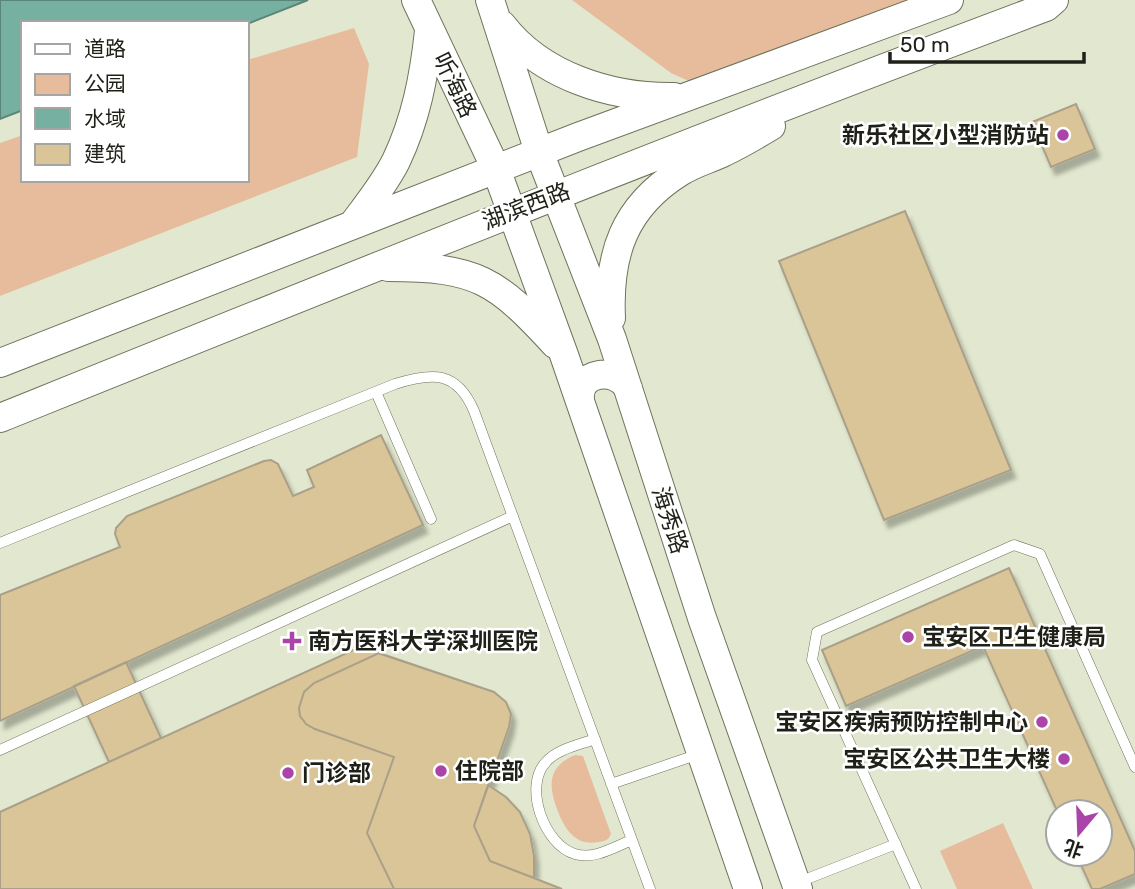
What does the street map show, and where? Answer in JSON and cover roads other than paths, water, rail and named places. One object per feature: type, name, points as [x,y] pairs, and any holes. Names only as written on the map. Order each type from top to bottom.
[{"type":"main road","name":"湖滨西路","points":[[0,363],[539,152],[949,0]]},
{"type":"main road","name":"湖滨西路","points":[[0,418],[512,212],[1046,7],[1054,0]]},
{"type":"main road","points":[[493,8],[515,41],[537,59],[565,75],[625,93],[688,97]]},
{"type":"main road","points":[[493,8],[539,152]]},
{"type":"main road","points":[[354,223],[395,163],[409,131],[422,83],[423,17]]},
{"type":"main road","name":"听海路","points":[[423,17],[496,169]]},
{"type":"main road","points":[[612,339],[612,268],[631,219],[655,190],[682,170],[745,141],[848,81]]},
{"type":"main road","name":"海秀路","points":[[539,152],[612,339],[706,630],[797,886]]},
{"type":"main road","name":"海秀路","points":[[496,169],[564,355],[748,889]]},
{"type":"main road","points":[[375,267],[448,269],[472,275],[495,287],[519,306],[564,355]]},
{"type":"main road","points":[[579,400],[579,393],[586,382],[600,374],[617,376],[628,388]]},
{"type":"lane","points":[[0,543],[376,391],[422,377],[448,379],[460,386],[474,411],[650,889]]},
{"type":"lane","points":[[376,391],[431,519]]},
{"type":"lane","points":[[0,750],[513,516]]},
{"type":"lane","points":[[916,889],[811,660],[817,632],[1014,545],[1040,554],[1135,767]]},
{"type":"lane","points":[[594,738],[556,754],[542,766],[537,779],[539,806],[553,838],[559,846],[574,854],[594,855],[632,840]]},
{"type":"lane","points":[[611,783],[700,753]]},
{"type":"lane","points":[[797,886],[896,844]]},
{"type":"water","points":[[0,0],[308,0],[248,24],[248,21],[21,21],[21,111],[0,119]]},
{"type":"place","name":"新乐社区小型消防站","points":[[1063,135]]},
{"type":"place","name":"宝安区卫生健康局","points":[[908,637]]},
{"type":"place","name":"南方医科大学深圳医院","points":[[292,641]]},
{"type":"place","name":"宝安区疾病预防控制中心","points":[[1042,722]]},
{"type":"place","name":"宝安区公共卫生大楼","points":[[1064,759]]},
{"type":"place","name":"住院部","points":[[441,771]]},
{"type":"place","name":"门诊部","points":[[288,773]]}]
